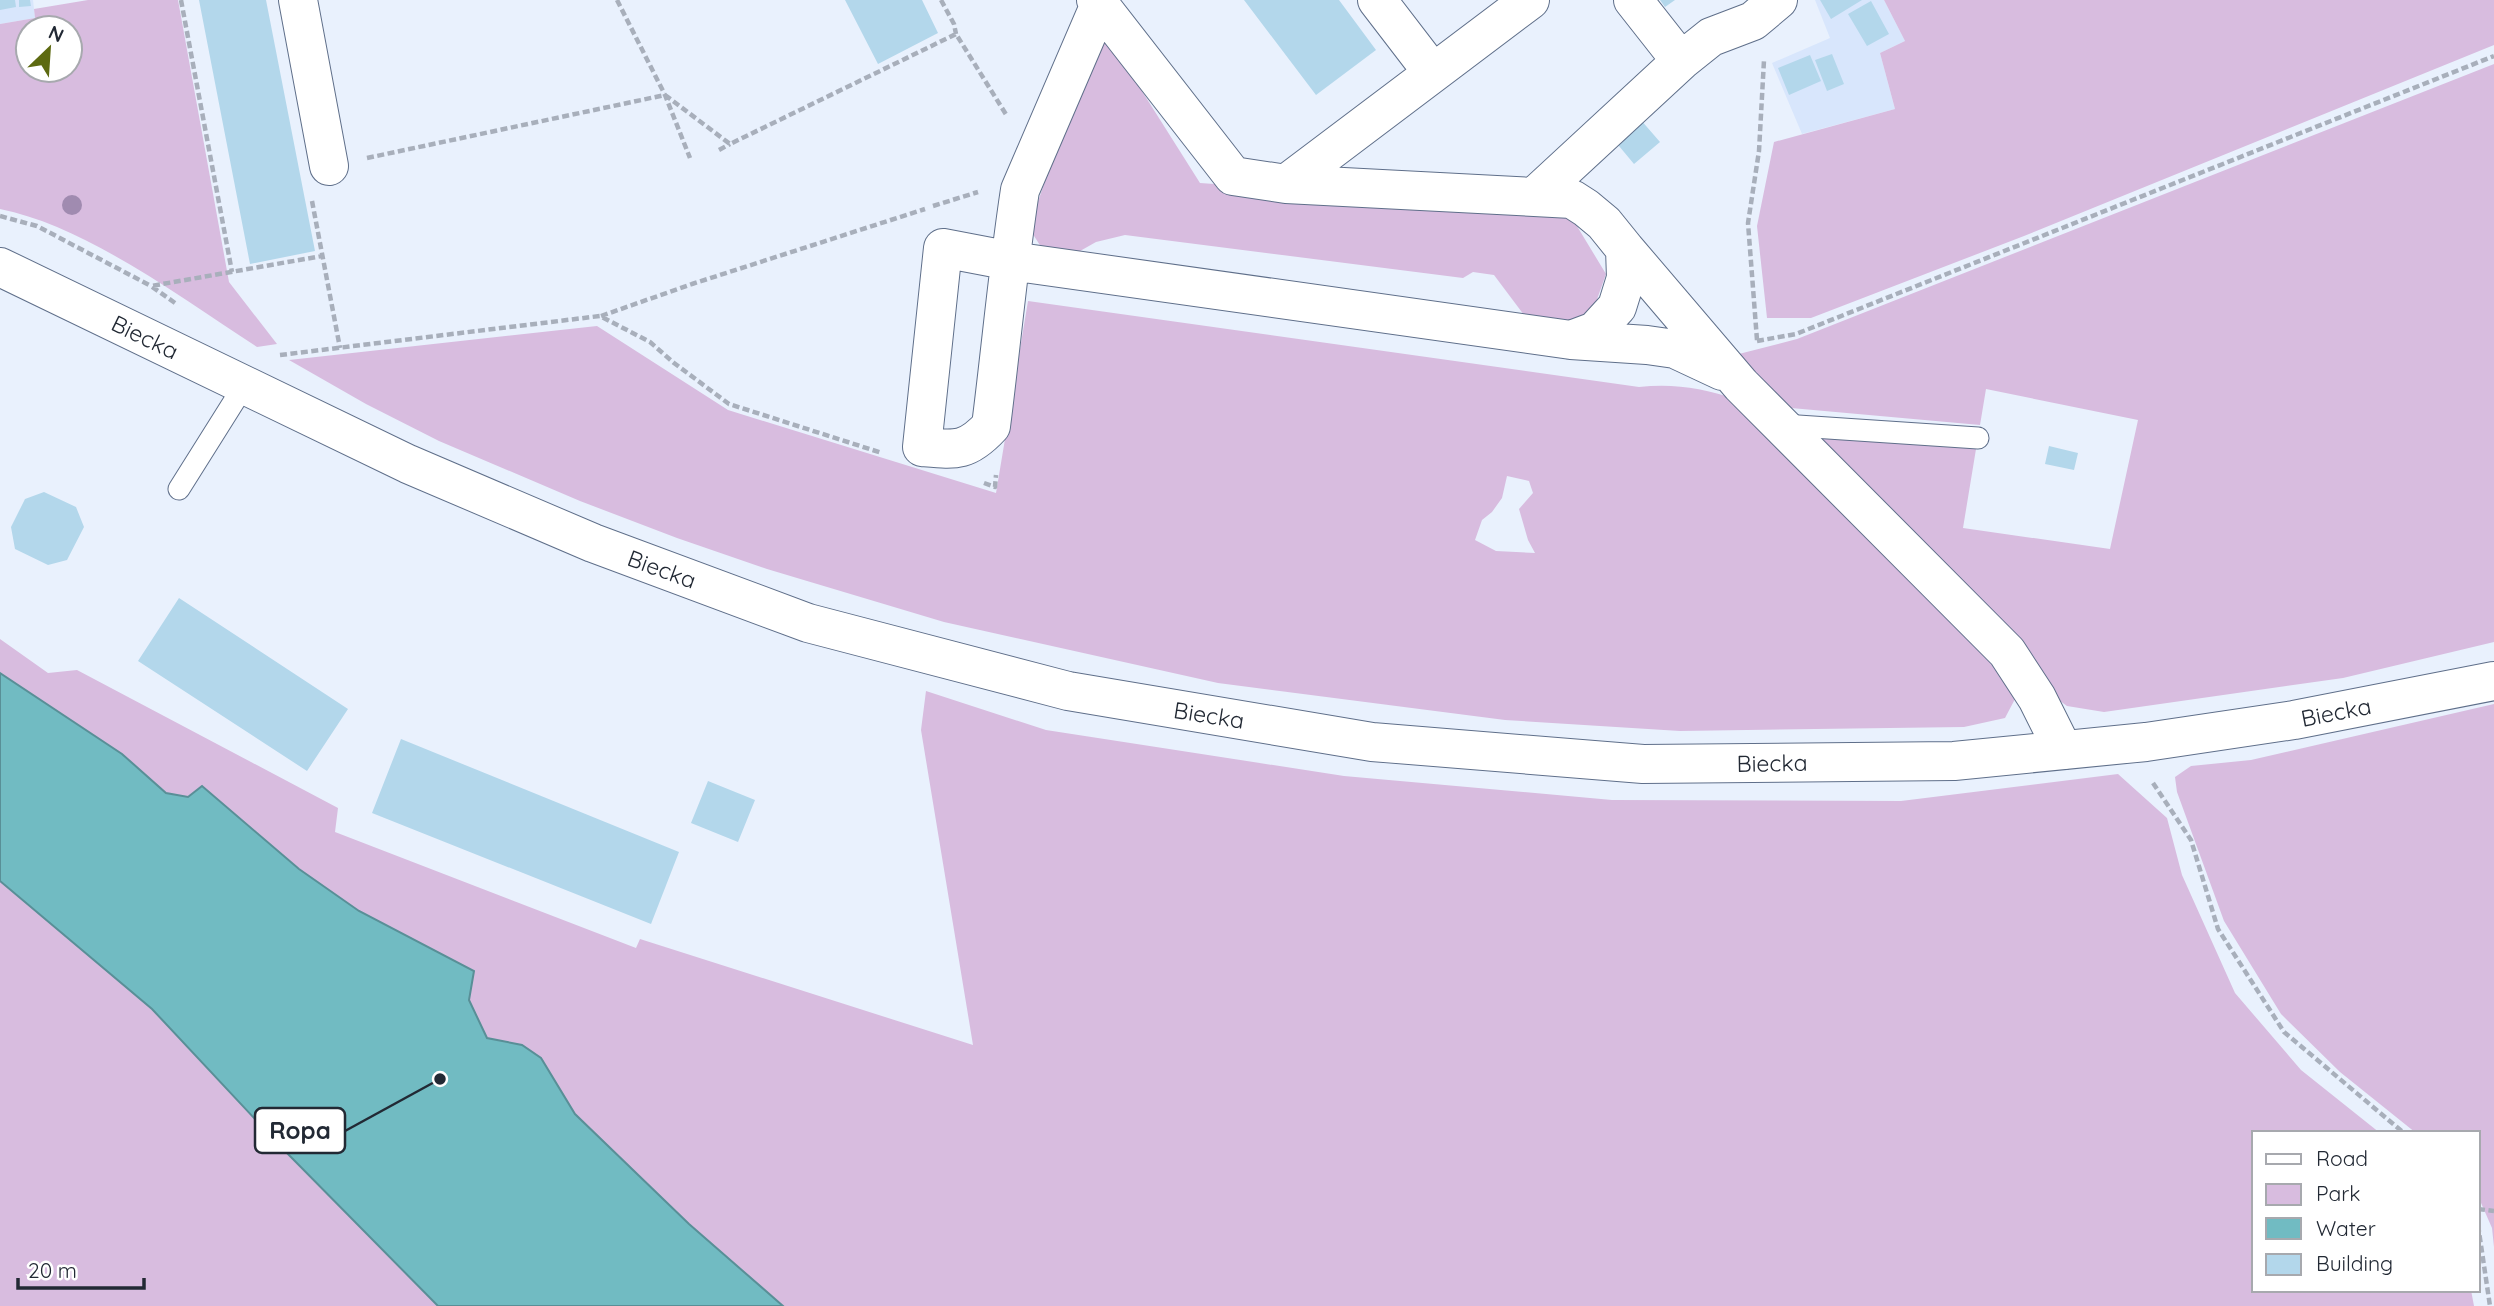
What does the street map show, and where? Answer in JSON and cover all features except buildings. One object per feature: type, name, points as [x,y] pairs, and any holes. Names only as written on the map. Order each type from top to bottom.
[{"type":"street","points":[[298,0],[328,166]]},
{"type":"street","points":[[1377,0],[1433,73]]},
{"type":"street","points":[[1286,184],[1530,0]]},
{"type":"street","points":[[1633,0],[1681,61]]},
{"type":"street","points":[[1741,385],[1721,370],[1675,349],[1571,340],[1011,261],[943,248],[922,447],[952,450],[975,442],[991,426],[1011,261],[1019,201],[1020,190],[1098,2],[1233,176],[1286,184],[1572,199],[1586,208],[1604,223],[1741,385],[2007,652],[2037,698],[2063,750]]},
{"type":"street","points":[[1535,196],[1681,61],[1711,37],[1766,10]]},
{"type":"street","points":[[1571,340],[1595,331],[1618,307],[1626,278],[1625,249]]},
{"type":"street","name":"Biecka","points":[[0,267],[408,464],[618,552],[808,622],[1068,691],[1372,742],[1643,764],[1954,761],[2109,746],[2294,720],[2494,681]]},
{"type":"lane","points":[[179,489],[245,384]]},
{"type":"lane","points":[[1781,425],[1978,438]]},
{"type":"path","points":[[181,0],[232,272]]},
{"type":"path","points":[[617,0],[665,96],[690,158]]},
{"type":"path","points":[[941,0],[954,24],[956,34],[1032,158]]},
{"type":"path","points":[[1758,341],[1748,223],[1759,151],[1766,10]]},
{"type":"path","points":[[719,150],[956,34]]},
{"type":"path","points":[[1712,351],[1796,334],[2494,56]]},
{"type":"path","points":[[328,166],[665,96],[730,144]]},
{"type":"path","points":[[600,316],[978,192],[996,193],[1019,201]]},
{"type":"path","points":[[0,216],[37,226],[151,286],[185,310]]},
{"type":"path","points":[[151,286],[322,256]]},
{"type":"path","points":[[2109,746],[2112,763],[2147,775],[2191,840],[2218,929],[2284,1032],[2402,1131]]},
{"type":"path","points":[[2480,1238],[2490,1306]]},
{"type":"shaded area","points":[[0,0],[33,0],[35,14],[14,14],[14,22],[0,24]]},
{"type":"shaded area","points":[[1815,0],[1884,0],[1905,41],[1880,53],[1895,109],[1802,134],[1772,63],[1830,38]]},
{"type":"green space","points":[[88,0],[178,0],[229,282],[277,344],[257,347],[100,247],[33,218],[0,209],[0,24],[14,22],[14,84],[84,84],[84,14],[35,14],[34,9]]},
{"type":"green space","points":[[1884,0],[2494,0],[2494,45],[2024,236],[1811,318],[1767,318],[1757,226],[1774,142],[1895,109],[1880,53],[1905,41]]},
{"type":"green space","points":[[1109,39],[1200,183],[1566,208],[1606,274],[1590,319],[1567,332],[1524,315],[1494,275],[1473,272],[1463,278],[1125,235],[1096,242],[1073,255],[1043,250],[1029,228],[1087,58]]},
{"type":"green space","points":[[2494,64],[2494,642],[2343,678],[2104,712],[2067,706],[2049,693],[1799,431],[1977,443],[1963,528],[2110,549],[2138,420],[1986,389],[1980,425],[1780,407],[1731,356],[1797,339]]},
{"type":"green space","points":[[1028,301],[1639,387],[1676,386],[1700,389],[1735,399],[2008,676],[2015,699],[2005,718],[1964,727],[1680,731],[1505,720],[1218,683],[944,622],[767,569],[677,538],[580,501],[439,441],[366,404],[289,360],[597,326],[728,410],[996,493]],"holes":[[[1507,476],[1529,481],[1533,493],[1519,509],[1528,540],[1535,553],[1496,551],[1475,540],[1482,520],[1502,498]]]},
{"type":"green space","points":[[0,639],[48,673],[77,670],[338,808],[335,832],[636,948],[640,939],[973,1045],[921,730],[926,691],[1046,730],[1344,776],[1612,800],[1901,801],[2118,774],[2167,818],[2182,875],[2235,993],[2301,1070],[2377,1131],[2252,1131],[2252,1292],[2471,1292],[2474,1306],[783,1306],[689,1224],[575,1114],[541,1058],[522,1045],[487,1038],[469,1000],[474,971],[359,911],[307,875],[202,787],[188,797],[166,793],[122,754],[0,673]]},
{"type":"green space","points":[[2494,704],[2494,1247],[2492,1228],[2480,1201],[2480,1131],[2414,1131],[2340,1072],[2281,1014],[2224,921],[2177,792],[2175,777],[2191,766],[2251,760]]},
{"type":"green space","points":[[0,881],[152,1009],[284,1150],[438,1306],[0,1306]]},
{"type":"water","points":[[0,673],[122,754],[166,793],[188,797],[202,786],[299,869],[359,911],[474,971],[469,1000],[487,1038],[522,1045],[541,1058],[575,1114],[689,1224],[783,1306],[438,1306],[284,1150],[152,1009],[0,881]]},
{"type":"place","name":"Ropa","points":[[440,1079]]}]
